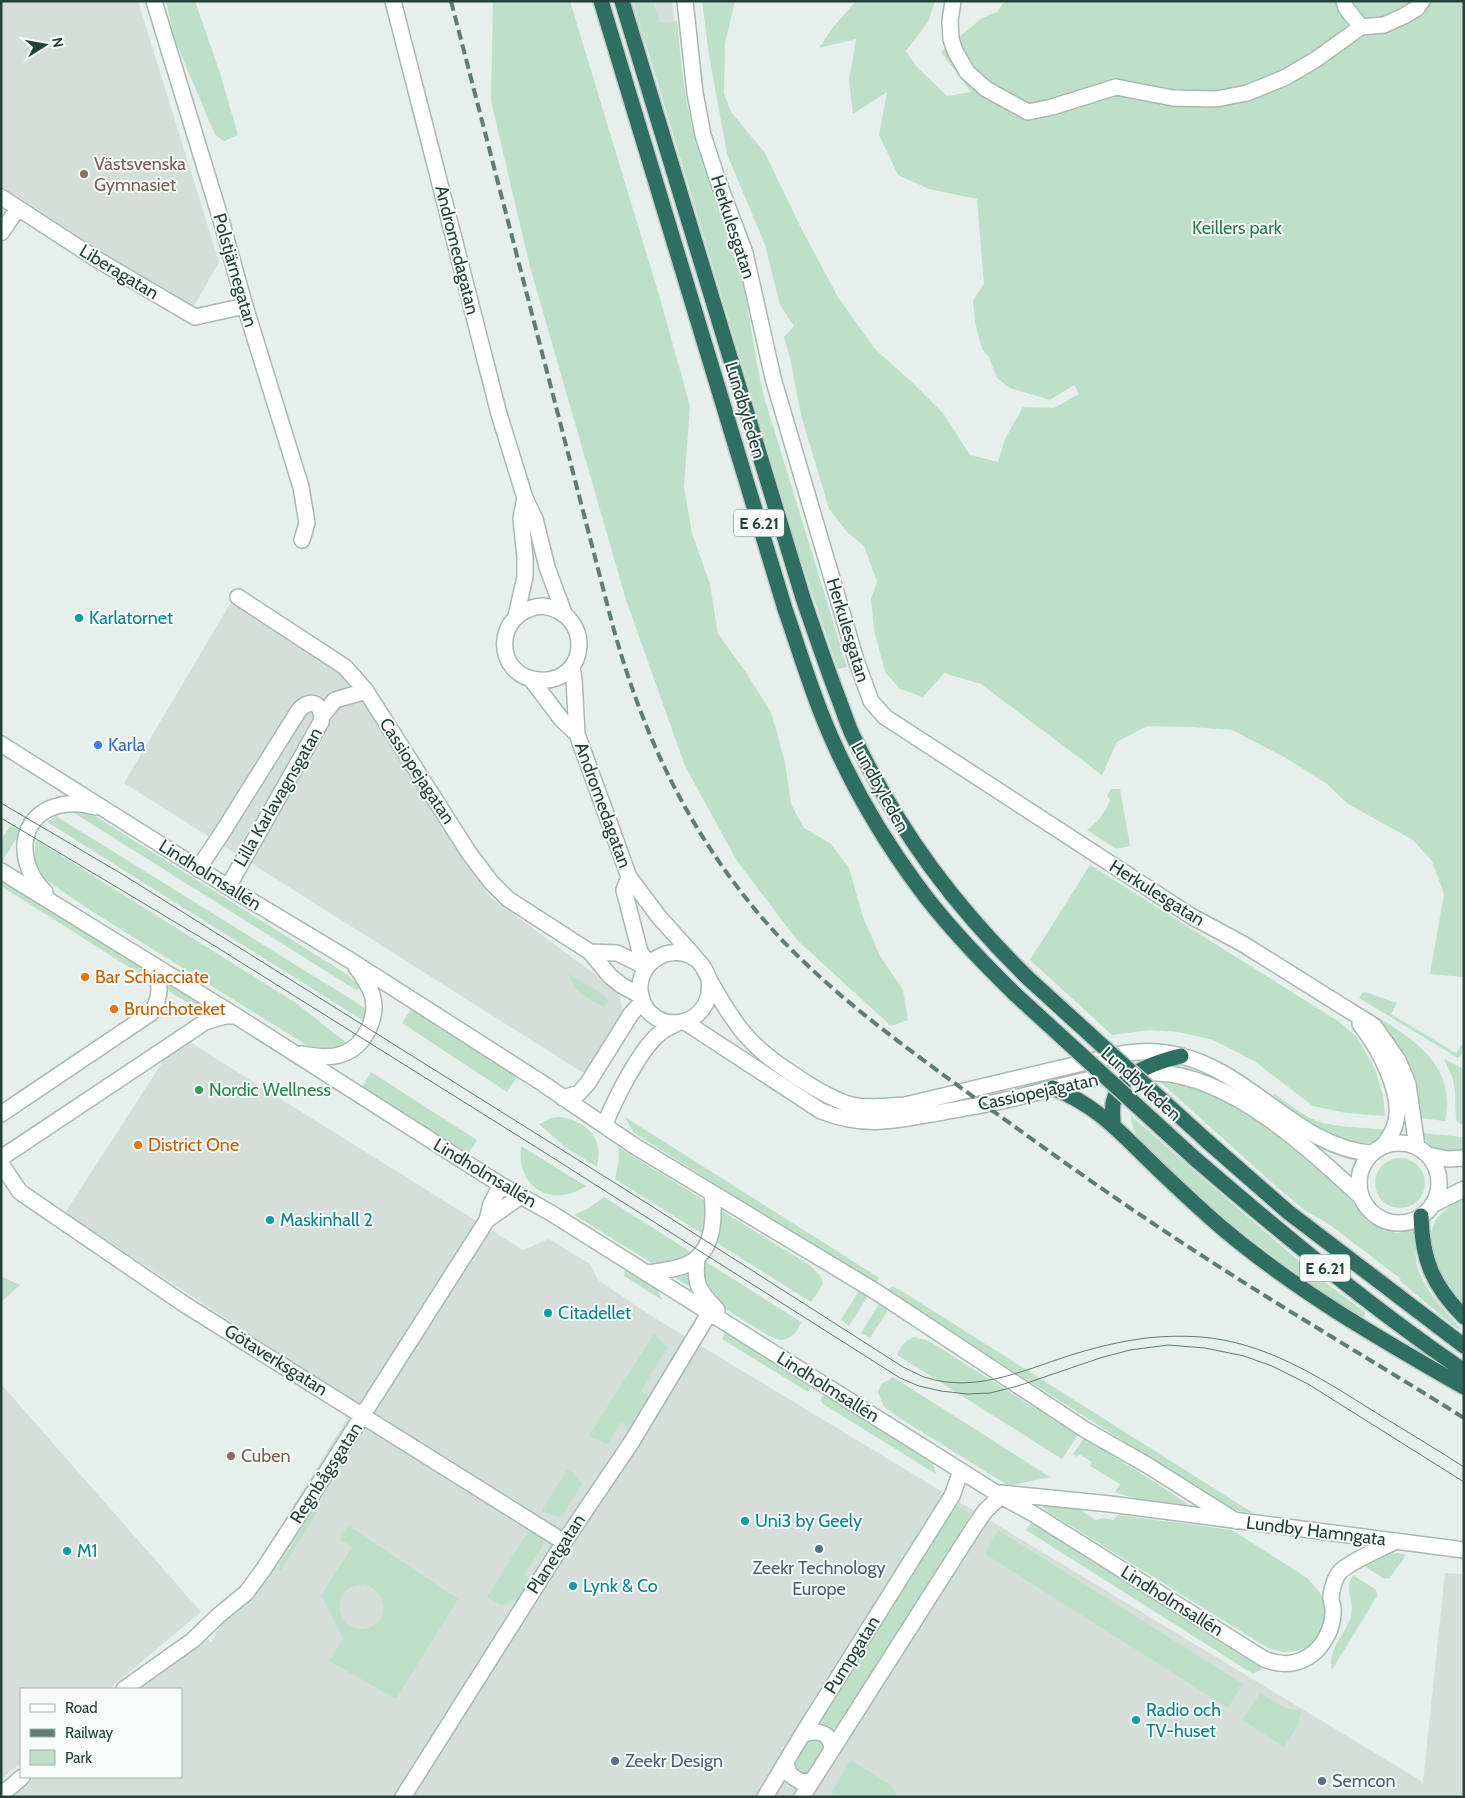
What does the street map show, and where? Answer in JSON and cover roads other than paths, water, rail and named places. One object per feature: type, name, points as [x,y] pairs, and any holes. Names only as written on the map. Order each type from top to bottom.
[{"type":"highway","name":"Lundbyleden","points":[[601,1],[785,609],[810,682],[836,747],[867,808],[918,886],[980,959],[1016,995],[1193,1157],[1268,1222],[1340,1280],[1464,1371]]},
{"type":"highway","name":"Lundbyleden","points":[[622,1],[803,598],[854,738],[900,824],[962,909],[1030,980],[1288,1212],[1464,1346]]},
{"type":"highway","points":[[1113,1124],[1112,1105],[1125,1082],[1153,1064],[1181,1056]]},
{"type":"highway","points":[[1053,1088],[1083,1102],[1113,1124],[1159,1171],[1221,1227],[1280,1272],[1377,1337],[1464,1388]]},
{"type":"highway","points":[[1421,1216],[1424,1252],[1428,1267],[1446,1299],[1464,1317]]},
{"type":"street","name":"Polstjärnegatan","points":[[154,1],[301,488],[307,522],[302,540]]},
{"type":"street","name":"Andromedagatan","points":[[393,1],[499,414],[524,498],[535,519],[547,567],[564,614],[574,626],[578,635],[578,654],[576,662],[572,667],[577,734],[629,876],[659,917],[697,960]]},
{"type":"street","name":"Herkulesgatan","points":[[685,1],[695,93],[704,135],[717,178],[745,253],[773,378],[856,660],[871,701],[885,717],[1184,911],[1243,944],[1342,1006],[1353,1015],[1374,1026],[1398,1060],[1408,1084],[1423,1151]]},
{"type":"street","points":[[953,1],[950,21],[951,39],[955,51],[967,72],[986,90],[1028,112],[1116,88],[1138,90],[1173,98],[1216,99],[1247,93],[1284,78],[1316,60],[1361,27],[1384,25],[1417,8],[1422,1]]},
{"type":"street","points":[[1344,1],[1346,8],[1361,27]]},
{"type":"street","name":"Liberagatan","points":[[1,197],[98,260],[196,317],[245,306]]},
{"type":"street","points":[[1,233],[18,208]]},
{"type":"street","name":"Andromedagatan","points":[[524,498],[521,518],[525,577],[516,616],[506,632],[505,652],[514,669],[531,679],[562,720],[577,734]]},
{"type":"street","name":"Cassiopejagatan","points":[[238,597],[345,667],[366,691],[469,853],[491,882],[508,900],[590,952],[610,976],[642,999],[649,1012],[658,1019],[670,1023],[681,1022],[821,1111],[836,1117],[872,1123],[891,1122],[961,1109],[1086,1080],[1160,1072],[1198,1081],[1233,1096],[1298,1141],[1361,1197]]},
{"type":"street","points":[[516,616],[524,610],[543,606],[564,614]]},
{"type":"street","points":[[531,679],[540,681],[553,679],[572,667]]},
{"type":"street","points":[[322,716],[335,700],[366,691]]},
{"type":"street","name":"Lilla Karlavagnsgatan","points":[[198,868],[304,705],[311,703],[318,705],[321,709],[321,722],[228,888]]},
{"type":"street","points":[[283,736],[283,747],[291,757],[292,771]]},
{"type":"street","name":"Lindholmsallén","points":[[1,744],[228,888],[353,962],[605,1124],[633,1144],[878,1293],[1084,1429],[1147,1465],[1236,1521]]},
{"type":"street","points":[[269,758],[281,751],[298,754],[305,750]]},
{"type":"street","name":"Lindholmsallén","points":[[60,906],[40,888],[28,870],[24,854],[25,840],[30,824],[40,814],[54,806],[70,803],[90,805],[119,818]]},
{"type":"street","name":"Lindholmsallén","points":[[1,871],[236,1016],[501,1185],[522,1196],[710,1312],[1264,1659],[1274,1663],[1289,1665],[1306,1658],[1318,1650],[1326,1640],[1330,1626],[1333,1610],[1331,1596]]},
{"type":"street","name":"Andromedagatan","points":[[629,876],[624,890],[640,952],[648,965]]},
{"type":"street","points":[[590,952],[617,953],[648,965]]},
{"type":"street","points":[[563,1098],[579,1093],[588,1084],[642,999],[641,978],[648,965],[665,954],[674,952],[684,953],[697,960],[703,966],[709,980],[709,996],[706,1005],[693,1018],[660,1033],[648,1046],[614,1100],[605,1124]]},
{"type":"street","name":"Lindholmsallén","points":[[294,1053],[325,1058],[343,1054],[356,1047],[365,1035],[372,1024],[372,995],[353,962]]},
{"type":"street","points":[[1,1114],[151,1013],[156,1006],[160,993],[155,966]]},
{"type":"street","name":"Cassiopejagatan","points":[[709,980],[732,1018],[748,1040],[762,1053],[779,1066],[836,1100],[852,1105],[869,1107],[905,1105],[1121,1054],[1141,1051],[1163,1051],[1193,1059],[1222,1072],[1305,1128],[1335,1144],[1356,1152],[1378,1149]]},
{"type":"street","name":"Herkulesgatan","points":[[1353,1015],[1381,1056],[1395,1094],[1396,1124],[1378,1149]]},
{"type":"street","points":[[1,1158],[205,1022],[225,1016],[236,1016]]},
{"type":"street","points":[[1423,1151],[1434,1164],[1439,1184],[1437,1195],[1432,1205],[1421,1216],[1408,1222],[1394,1223],[1380,1218],[1368,1210],[1361,1197],[1358,1181],[1362,1166],[1378,1149],[1395,1142],[1406,1143],[1448,1159],[1464,1158]]},
{"type":"street","name":"Götaverksgatan","points":[[1,1164],[20,1192],[184,1304],[564,1542]]},
{"type":"street","name":"Regnbågsgatan","points":[[128,1686],[193,1640],[246,1593],[363,1415],[487,1220],[491,1204],[501,1185]]},
{"type":"street","points":[[1432,1205],[1464,1189]]},
{"type":"street","points":[[712,1193],[713,1227],[708,1242],[697,1259],[695,1276],[702,1294],[736,1329]]},
{"type":"street","name":"Regnbågsgatan","points":[[487,1220],[522,1196]]},
{"type":"street","points":[[647,1273],[680,1267],[697,1259]]},
{"type":"street","name":"Planetgatan","points":[[403,1797],[564,1542],[631,1443],[710,1312]]},
{"type":"street","name":"Pumpgatan","points":[[765,1797],[952,1496],[962,1471]]},
{"type":"street","points":[[998,1494],[1110,1504],[1236,1521]]},
{"type":"street","name":"Pumpgatan","points":[[802,1797],[974,1527],[998,1494]]},
{"type":"street","name":"Lundby Hamngata","points":[[1236,1521],[1464,1550]]},
{"type":"street","name":"Lundby Hamngata","points":[[1331,1596],[1340,1572],[1396,1541]]},
{"type":"street","points":[[802,1735],[810,1731],[818,1731],[832,1742],[832,1749]]},
{"type":"street","points":[[786,1762],[789,1774],[801,1782],[813,1780]]},
{"type":"street","points":[[1,1795],[21,1778]]},
{"type":"tram line","points":[[1,803],[122,874],[642,1200],[903,1367],[921,1376],[944,1382],[984,1381],[1004,1377],[1081,1352],[1126,1341],[1170,1336],[1224,1340],[1247,1346],[1290,1362],[1464,1467]]},
{"type":"tram line","points":[[1,818],[210,943],[900,1378],[919,1386],[941,1391],[967,1394],[990,1393],[1018,1386],[1100,1358],[1130,1350],[1168,1345],[1205,1348],[1244,1356],[1272,1366],[1308,1384],[1464,1482]]},
{"type":"railway","points":[[451,1],[623,661],[635,697],[664,767],[700,833],[721,865],[745,897],[796,954],[853,1005],[913,1053],[1113,1196],[1170,1234],[1264,1295],[1464,1418]]},
{"type":"place","name":"Västsvenska Gymnasiet","points":[[84,174]]},
{"type":"place","name":"Karlatornet","points":[[79,618]]},
{"type":"place","name":"Karla","points":[[98,745]]},
{"type":"place","name":"Bar Schiacciate","points":[[85,977]]},
{"type":"place","name":"Brunchoteket","points":[[114,1009]]},
{"type":"place","name":"Nordic Wellness","points":[[199,1090]]},
{"type":"place","name":"District One","points":[[138,1145]]},
{"type":"place","name":"Maskinhall 2","points":[[270,1220]]},
{"type":"place","name":"Citadellet","points":[[548,1313]]},
{"type":"place","name":"Cuben","points":[[231,1456]]},
{"type":"place","name":"Uni3 by Geely","points":[[745,1521]]},
{"type":"place","name":"Zeekr Technology Europe","points":[[819,1549]]},
{"type":"place","name":"M1","points":[[67,1551]]},
{"type":"place","name":"Lynk & Co","points":[[573,1586]]},
{"type":"place","name":"Radio och TV-huset","points":[[1136,1720]]},
{"type":"place","name":"Zeekr Design","points":[[615,1761]]},
{"type":"place","name":"Semcon","points":[[1322,1781]]},
{"type":"park label","name":"Keillers park","points":[[1237,228]]}]
